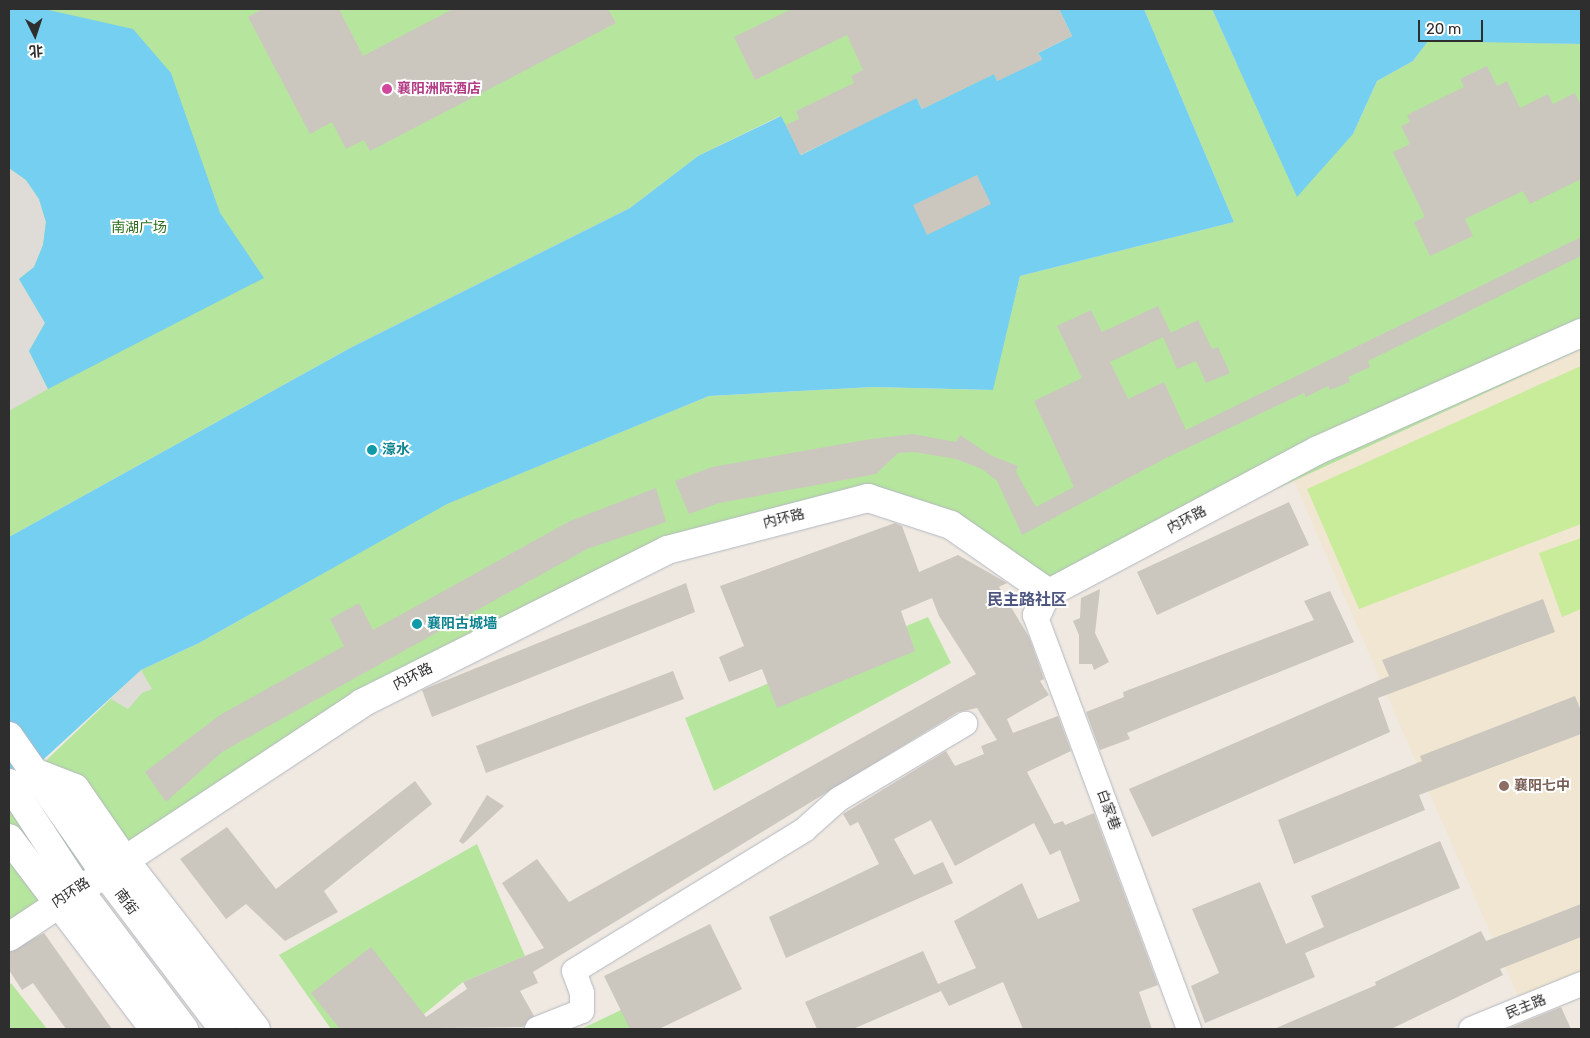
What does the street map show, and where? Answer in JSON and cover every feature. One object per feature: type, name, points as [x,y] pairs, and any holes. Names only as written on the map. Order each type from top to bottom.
[{"type":"street","name":"内环路","points":[[9,936],[362,703],[666,550],[868,498],[951,525],[1049,593],[1318,450],[1581,333]]},
{"type":"street","name":"白家巷","points":[[1049,593],[1040,612],[1035,615],[1190,1029]]},
{"type":"street","points":[[537,1029],[582,1011],[582,993],[574,971],[804,830],[839,799],[966,724]]},
{"type":"street","name":"南街","points":[[9,736],[34,772],[114,866],[223,1029]]},
{"type":"street","points":[[9,820],[10,784]]},
{"type":"street","points":[[10,784],[68,896],[154,1029]]},
{"type":"street","points":[[9,838],[68,896],[184,1029]]},
{"type":"street","points":[[114,866],[256,1029]]},
{"type":"street","name":"民主路","points":[[1471,1029],[1581,984]]},
{"type":"shaded area","points":[[9,168],[26,180],[39,199],[46,222],[43,245],[34,267],[19,279],[45,323],[29,351],[48,389],[9,411]]},
{"type":"shaded area","name":"襄阳七中","points":[[1581,333],[1581,984],[1523,1008],[1288,467]]},
{"type":"shaded area","points":[[141,670],[152,689],[142,693],[128,709],[111,699]]},
{"type":"green space","points":[[9,9],[1059,9],[1072,36],[1038,52],[1042,60],[997,81],[993,75],[922,109],[913,91],[890,111],[800,155],[780,116],[698,156],[630,208],[352,347],[9,537]]},
{"type":"green space","points":[[1144,9],[1212,9],[1237,64],[1353,134],[1377,81],[1413,61],[1428,40],[1581,44],[1581,349],[1049,593],[951,525],[868,498],[667,550],[362,703],[9,937],[9,791],[34,772],[141,670],[199,643],[446,504],[709,396],[873,387],[992,390],[1020,276],[1234,222]]},
{"type":"green space","points":[[1581,366],[1581,524],[1359,609],[1307,489]]},
{"type":"green space","points":[[1581,538],[1581,609],[1562,617],[1539,553]]},
{"type":"green space","points":[[928,617],[951,663],[714,791],[685,718]]},
{"type":"green space","points":[[477,844],[525,956],[463,982],[406,1029],[331,1029],[279,955]]},
{"type":"green space","points":[[11,983],[47,1029],[9,1029],[9,985]]},
{"type":"green space","points":[[638,1002],[647,1029],[581,1029]]},
{"type":"water","name":"南湖广场","points":[[9,9],[44,9],[133,29],[171,73],[220,213],[264,278],[48,389],[29,351],[45,323],[19,279],[34,267],[43,245],[46,222],[39,199],[26,180],[9,168]]},
{"type":"water","name":"濠水","points":[[1059,9],[1144,9],[1234,222],[1020,276],[993,390],[873,387],[709,396],[447,504],[199,643],[141,670],[9,791],[9,537],[352,347],[630,208],[698,156],[781,116],[801,155],[889,111],[913,91],[922,109],[994,74],[997,81],[1042,59],[1038,53],[1072,36]]},
{"type":"water","points":[[1212,9],[1581,9],[1581,44],[1428,41],[1413,61],[1377,81],[1353,134],[1297,197]]},
{"type":"building","name":"襄阳洲际酒店","points":[[262,9],[339,9],[363,56],[453,9],[608,9],[616,23],[370,151],[364,140],[346,149],[332,122],[310,134],[248,17]]},
{"type":"building","points":[[792,9],[1059,9],[1072,36],[1038,53],[1042,60],[997,81],[994,74],[922,109],[917,98],[800,155],[786,125],[799,119],[796,111],[854,83],[851,76],[863,70],[847,35],[755,80],[734,37]]},
{"type":"building","points":[[1487,66],[1497,86],[1507,81],[1520,108],[1548,94],[1553,104],[1575,93],[1581,106],[1581,179],[1530,204],[1523,191],[1465,219],[1473,236],[1430,256],[1414,222],[1425,217],[1393,152],[1410,144],[1401,126],[1410,122],[1407,115],[1464,87],[1460,79]]},
{"type":"building","points":[[977,175],[991,204],[927,235],[913,205]]},
{"type":"building","points":[[1581,237],[1581,256],[1368,361],[1370,367],[1348,377],[1350,382],[1330,390],[1328,386],[1306,397],[1304,393],[1164,459],[1022,535],[997,481],[982,469],[956,459],[914,452],[898,453],[876,474],[719,503],[689,514],[675,481],[712,467],[871,439],[913,434],[956,442],[960,435],[990,455],[1018,466],[1016,472],[1036,507],[1074,487],[1034,401],[1082,378],[1057,326],[1091,310],[1102,332],[1158,306],[1171,333],[1198,320],[1212,349],[1218,347],[1230,373],[1206,383],[1196,361],[1177,369],[1163,337],[1110,362],[1128,399],[1164,382],[1186,430]]},
{"type":"building","name":"襄阳古城墙","points":[[656,488],[666,522],[587,549],[222,752],[166,802],[145,772],[220,715],[344,646],[330,619],[359,603],[373,630],[570,521]]},
{"type":"building","points":[[1289,502],[1309,545],[1157,615],[1137,572]]},
{"type":"building","points":[[895,523],[902,526],[919,572],[958,555],[1007,583],[999,587],[1029,637],[1044,679],[1040,681],[1049,695],[1007,719],[1013,733],[1058,716],[1071,751],[1027,772],[1054,824],[1063,821],[1065,825],[1094,813],[1158,985],[1139,992],[1152,1029],[1023,1029],[1003,982],[949,1006],[941,991],[853,1029],[817,1029],[805,1002],[923,951],[938,984],[976,968],[954,921],[1022,883],[1038,919],[1080,901],[1060,850],[1050,855],[1034,823],[955,866],[931,820],[894,839],[914,875],[943,862],[953,883],[786,958],[769,917],[879,864],[858,822],[850,826],[843,814],[946,751],[955,766],[984,754],[981,746],[997,740],[977,708],[958,712],[533,972],[538,983],[520,991],[534,1016],[523,1027],[340,1029],[311,993],[371,947],[426,1017],[467,989],[463,982],[544,948],[502,883],[537,859],[569,902],[976,674],[939,616],[932,598],[901,611],[915,651],[777,708],[762,669],[729,682],[719,657],[744,646],[720,586]]},
{"type":"building","points":[[686,583],[695,612],[432,717],[422,690]]},
{"type":"building","points":[[1100,589],[1095,633],[1109,662],[1094,670],[1092,664],[1079,664],[1079,635],[1073,621],[1080,618],[1081,598]]},
{"type":"building","points":[[1330,591],[1354,642],[1127,733],[1130,739],[1100,750],[1086,712],[1124,697],[1123,692],[1314,620],[1304,601]]},
{"type":"building","points":[[1543,599],[1555,632],[1378,698],[1390,732],[1152,837],[1129,789],[1389,676],[1382,660]]},
{"type":"building","points":[[673,671],[684,699],[486,773],[476,746]]},
{"type":"building","points":[[1575,696],[1581,711],[1581,734],[1419,795],[1425,810],[1294,864],[1278,820],[1422,761],[1420,756]]},
{"type":"building","points":[[415,781],[432,804],[324,891],[338,912],[285,941],[246,904],[226,919],[180,859],[227,827],[276,889]]},
{"type":"building","points":[[487,795],[504,806],[463,844],[459,841]]},
{"type":"building","points":[[1440,841],[1460,888],[1305,953],[1315,977],[1205,1023],[1191,986],[1219,973],[1192,909],[1260,882],[1286,944],[1324,927],[1311,896]]},
{"type":"building","points":[[1581,904],[1581,937],[1500,969],[1503,975],[1391,1029],[1274,1029],[1376,985],[1375,982],[1481,931],[1486,941]]},
{"type":"building","points":[[710,924],[742,989],[659,1029],[630,1029],[604,976]]},
{"type":"building","points":[[44,933],[112,1029],[66,1029],[33,983],[22,990],[9,970],[9,952]]},
{"type":"building","points":[[1561,1007],[1571,1029],[1507,1029]]},
{"type":"place","name":"襄阳洲际酒店","points":[[387,89]]},
{"type":"place","name":"濠水","points":[[372,450]]},
{"type":"place","name":"襄阳古城墙","points":[[417,624]]},
{"type":"place","name":"襄阳七中","points":[[1504,786]]},
{"type":"district","name":"民主路社区","points":[[1027,600]]}]
